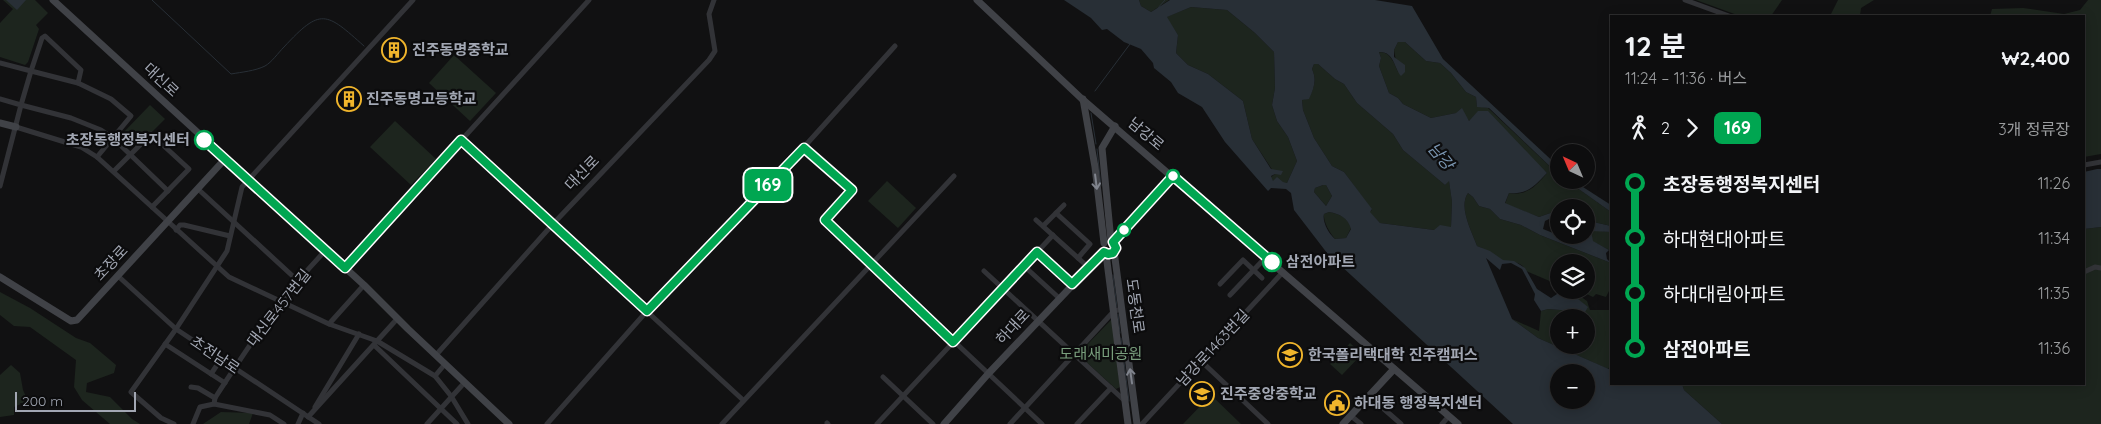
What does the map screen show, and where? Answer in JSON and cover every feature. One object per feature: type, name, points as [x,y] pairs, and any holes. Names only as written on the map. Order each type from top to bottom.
[{"type":"street","name":"대신로","points":[[53,0],[345,268],[508,424]]},
{"type":"street","points":[[174,424],[161,418],[131,392],[176,329],[227,251],[242,187],[413,0]]},
{"type":"street","points":[[345,268],[589,0]]},
{"type":"street","name":"대신로","points":[[436,355],[552,225],[709,60],[715,51],[709,14],[714,0]]},
{"type":"street","name":"남강로","points":[[977,0],[1082,99],[1458,424]]},
{"type":"street","points":[[1685,0],[1726,15]]},
{"type":"street","points":[[0,186],[21,105],[42,38],[45,36],[81,70],[78,83]]},
{"type":"street","points":[[548,424],[647,311],[804,148],[895,46]]},
{"type":"street","points":[[0,63],[78,83],[111,99],[131,116],[97,157]]},
{"type":"street","points":[[0,99],[71,118],[101,130],[113,138],[168,191]]},
{"type":"street","points":[[1082,99],[1109,242],[1115,246],[1111,254],[1105,253],[1102,246],[1109,242],[1173,176]]},
{"type":"street","points":[[0,123],[81,147],[97,157],[229,277],[328,324],[359,334],[435,376],[451,396],[468,424]]},
{"type":"street","points":[[1109,242],[1102,145],[1114,126]]},
{"type":"street","points":[[114,172],[151,134],[189,169],[152,207]]},
{"type":"street","points":[[461,140],[743,400]]},
{"type":"street","points":[[1092,153],[1096,147],[1102,153]]},
{"type":"street","points":[[804,148],[852,190],[825,220],[1042,424]]},
{"type":"street","name":"초장로","points":[[0,277],[71,321],[77,320],[225,159]]},
{"type":"street","points":[[2085,165],[2101,163]]},
{"type":"street","points":[[722,424],[872,266],[954,176]]},
{"type":"street","points":[[198,189],[297,280]]},
{"type":"street","points":[[1043,226],[1064,205]]},
{"type":"street","points":[[1056,213],[1090,244],[1078,258]]},
{"type":"street","points":[[1036,220],[1088,267]]},
{"type":"street","points":[[176,230],[180,225],[184,224],[230,236]]},
{"type":"street","points":[[877,424],[1053,235]]},
{"type":"street","name":"대신로457번길","points":[[215,401],[234,368],[280,302],[297,280],[325,250]]},
{"type":"street","name":"도동천로","points":[[1114,251],[1137,424]]},
{"type":"street","points":[[1037,252],[1072,284]]},
{"type":"street","name":"도동천로","points":[[1105,253],[1128,421]]},
{"type":"street","name":"하대로","points":[[944,424],[1037,321],[1088,267],[1105,253]]},
{"type":"street","points":[[1230,295],[1266,257]]},
{"type":"street","points":[[1220,284],[1243,260],[1262,278]]},
{"type":"street","points":[[1024,266],[1059,298]]},
{"type":"street","points":[[2085,272],[2095,267],[2101,268]]},
{"type":"street","points":[[984,271],[1125,402]]},
{"type":"street","name":"남강로1463번길","points":[[1146,423],[1200,361],[1283,272]]},
{"type":"street","name":"초전남로","points":[[118,276],[176,329],[318,424]]},
{"type":"street","points":[[328,324],[364,286]]},
{"type":"street","points":[[1010,424],[1114,311],[1122,309]]},
{"type":"street","points":[[308,417],[397,319]]},
{"type":"street","points":[[314,410],[316,403],[359,334]]},
{"type":"street","points":[[1118,340],[1121,335],[1126,338]]},
{"type":"street","points":[[376,343],[457,424]]},
{"type":"street","points":[[165,344],[225,382]]},
{"type":"street","points":[[211,374],[221,359]]},
{"type":"street","points":[[1200,361],[1268,424]]},
{"type":"street","points":[[435,376],[445,364]]},
{"type":"street","points":[[1344,424],[1394,369]]},
{"type":"street","points":[[883,377],[934,424]]},
{"type":"street","points":[[427,424],[464,382]]},
{"type":"street","points":[[191,387],[198,388],[215,401],[270,415],[284,424]]},
{"type":"street","points":[[1077,424],[1111,388]]},
{"type":"street","points":[[1369,396],[1401,424]]},
{"type":"street","points":[[192,424],[200,407],[215,401]]},
{"type":"street","points":[[298,424],[302,413]]},
{"type":"street","points":[[1128,421],[1136,415]]},
{"type":"street","points":[[1351,416],[1361,424]]},
{"type":"street","points":[[1442,424],[1449,416]]},
{"type":"green space","points":[[3,0],[35,0],[48,13],[36,25],[39,29],[28,62],[25,65],[0,57],[0,23],[13,9]]},
{"type":"green space","points":[[1139,0],[1169,0],[1151,12],[1141,6]]},
{"type":"green space","points":[[1696,0],[1782,0],[1772,15],[1737,15]]},
{"type":"green space","points":[[1838,0],[1874,0],[1861,8],[1860,15],[1830,15]]},
{"type":"green space","points":[[2088,0],[2101,0],[2101,154],[2085,157],[2085,15],[1990,15],[1992,9],[2023,8],[2064,14],[2080,10]]},
{"type":"green space","points":[[1191,7],[1227,10],[1255,33],[1274,52],[1275,88],[1272,105],[1277,121],[1288,137],[1297,161],[1287,183],[1273,182],[1271,177],[1275,174],[1252,139],[1243,101],[1208,74],[1188,65],[1176,53],[1178,35],[1166,17]]},
{"type":"green space","points":[[1398,42],[1405,42],[1426,61],[1440,63],[1451,73],[1466,92],[1476,97],[1477,106],[1488,108],[1550,167],[1550,189],[1579,189],[1593,199],[1550,199],[1550,213],[1539,217],[1505,204],[1509,193],[1521,193],[1531,189],[1547,173],[1477,114],[1469,121],[1464,114],[1456,113],[1431,118],[1403,104],[1398,98],[1389,93],[1379,66],[1381,58],[1379,52],[1389,56],[1398,72],[1394,50]]},
{"type":"green space","points":[[454,55],[496,93],[470,121],[429,83]]},
{"type":"green space","points":[[1314,64],[1318,64],[1335,79],[1344,84],[1357,103],[1393,134],[1403,150],[1445,185],[1449,180],[1452,202],[1451,227],[1434,230],[1380,223],[1369,212],[1372,210],[1344,172],[1332,166],[1314,138],[1303,110],[1302,100],[1309,98],[1315,80],[1312,69]]},
{"type":"green space","points":[[150,105],[165,119],[137,147],[122,134]]},
{"type":"green space","points":[[395,121],[436,159],[411,185],[370,147]]},
{"type":"green space","points":[[887,181],[916,208],[898,228],[868,201]]},
{"type":"green space","points":[[1326,185],[1332,196],[1326,206],[1314,192],[1315,188]]},
{"type":"green space","points":[[1468,193],[1479,206],[1490,209],[1500,219],[1521,225],[1550,239],[1550,244],[1563,244],[1588,254],[1550,254],[1550,281],[1526,271],[1518,263],[1502,260],[1477,246],[1469,227],[1464,205]]},
{"type":"green space","points":[[1595,201],[1610,211],[1610,226],[1595,222]]},
{"type":"green space","points":[[1329,212],[1340,215],[1348,222],[1351,228],[1346,238],[1335,239],[1331,234],[1324,217],[1324,214]]},
{"type":"green space","points":[[2101,227],[2101,424],[1722,424],[1684,390],[1682,385],[2085,385],[2085,229]]},
{"type":"green space","points":[[1595,230],[1610,232],[1609,250],[1595,243]]},
{"type":"green space","points":[[1595,257],[1610,263],[1610,289],[1606,297],[1596,294]]},
{"type":"green space","points":[[0,292],[30,308],[76,338],[90,343],[116,365],[114,373],[87,383],[86,392],[110,397],[132,419],[140,424],[110,424],[82,400],[74,387],[76,360],[30,327],[14,326],[0,315]]},
{"type":"green space","points":[[1569,299],[1584,299],[1590,309],[1581,309]]},
{"type":"green space","points":[[1550,309],[1550,343],[1538,338],[1512,319],[1539,331],[1541,311]]},
{"type":"green space","points":[[1595,310],[1610,310],[1610,366],[1608,369],[1574,354],[1595,354]]},
{"type":"green space","name":"도래새미공원","points":[[1112,319],[1120,387],[1116,389],[1082,358],[1083,349]]},
{"type":"green space","points":[[1350,343],[1362,354],[1342,375],[1330,364]]},
{"type":"green space","points":[[11,365],[20,373],[23,390],[28,401],[14,407],[14,415],[0,417],[0,375]]},
{"type":"green space","points":[[1211,395],[1241,424],[1183,424]]},
{"type":"green space","points":[[221,412],[253,413],[249,424],[203,424]]},
{"type":"water","points":[[6,0],[26,0],[17,10]]},
{"type":"water","name":"남강","points":[[1064,0],[1139,0],[1141,6],[1151,12],[1170,0],[1375,0],[1412,6],[1443,59],[1550,159],[1550,166],[1489,108],[1477,107],[1476,97],[1466,92],[1451,73],[1440,63],[1426,61],[1405,42],[1398,42],[1394,50],[1394,57],[1405,65],[1405,72],[1401,76],[1391,57],[1384,52],[1379,52],[1381,58],[1379,66],[1389,93],[1398,98],[1403,104],[1431,118],[1456,113],[1462,108],[1469,121],[1478,111],[1488,111],[1547,173],[1526,191],[1509,193],[1505,203],[1539,217],[1550,213],[1550,218],[1545,221],[1543,229],[1550,232],[1550,239],[1521,225],[1500,219],[1490,209],[1479,206],[1468,193],[1465,199],[1465,212],[1477,246],[1490,251],[1503,260],[1514,261],[1525,268],[1537,289],[1550,299],[1578,299],[1588,307],[1587,309],[1548,309],[1541,311],[1534,300],[1535,294],[1522,269],[1511,263],[1502,264],[1500,270],[1486,258],[1512,319],[1538,338],[1550,343],[1550,354],[1574,354],[1610,370],[1610,385],[1682,385],[1684,390],[1722,424],[1513,424],[1327,253],[1294,210],[1291,193],[1286,189],[1271,188],[1268,191],[1225,142],[1202,107],[1178,93],[1171,82],[1154,68],[1153,63],[1141,49],[1124,42],[1107,29],[1102,30],[1091,18]],"holes":[[[1191,7],[1227,10],[1255,33],[1274,52],[1275,88],[1272,105],[1277,121],[1288,137],[1297,161],[1287,183],[1277,177],[1273,181],[1271,176],[1275,174],[1281,175],[1283,171],[1271,169],[1252,139],[1243,101],[1208,74],[1188,65],[1176,53],[1178,35],[1167,17]],[[1314,64],[1318,64],[1335,79],[1344,84],[1357,103],[1393,134],[1403,150],[1445,185],[1449,181],[1452,202],[1451,227],[1440,225],[1434,230],[1380,223],[1370,212],[1372,209],[1344,172],[1332,166],[1314,138],[1303,110],[1302,100],[1309,99],[1315,80],[1312,69]],[[1326,185],[1332,196],[1326,206],[1314,192],[1315,188]],[[1329,212],[1340,215],[1350,225],[1351,229],[1346,238],[1335,239],[1326,228],[1324,214]]]},
{"type":"water","points":[[2101,169],[2101,227],[2085,229],[2085,172]]},
{"type":"water","points":[[1579,189],[1586,189],[1610,204],[1610,211]]},
{"type":"water","points":[[1595,222],[1610,226],[1610,232],[1595,231]]},
{"type":"water","points":[[1595,242],[1609,250],[1606,253],[1610,263],[1595,257],[1595,254],[1588,254],[1563,244],[1595,244]]},
{"type":"waterway","points":[[152,0],[231,74],[265,66],[297,34],[316,20],[332,21],[341,26],[364,46]]},
{"type":"waterway","points":[[1157,9],[1165,0]]},
{"type":"waterway","points":[[1095,91],[1130,44]]},
{"type":"waterway","points":[[1091,113],[1096,144]]},
{"type":"waterway","points":[[1097,149],[1101,186]]},
{"type":"waterway","points":[[1113,275],[1117,307]]},
{"type":"waterway","points":[[1118,314],[1120,333]]},
{"type":"waterway","points":[[1121,338],[1129,401]]},
{"type":"bus line","name":"169","points":[[204,140],[345,268],[461,140],[647,311],[804,148],[852,190],[825,220],[953,342],[1037,252],[1072,284],[1104,252],[1106,254],[1113,253],[1116,248],[1113,242],[1173,176],[1272,262]]},
{"type":"place","name":"진주동명중학교","points":[[394,50]]},
{"type":"place","name":"진주동명고등학교","points":[[349,99]]},
{"type":"place","name":"초장동행정복지센터","points":[[204,140]]},
{"type":"place","name":"삼전아파트","points":[[1272,262]]},
{"type":"place","name":"한국폴리택대학 진주캠퍼스","points":[[1290,355]]},
{"type":"place","name":"진주중앙중학교","points":[[1202,394]]},
{"type":"place","name":"하대동 행정복지센터","points":[[1337,403]]}]
